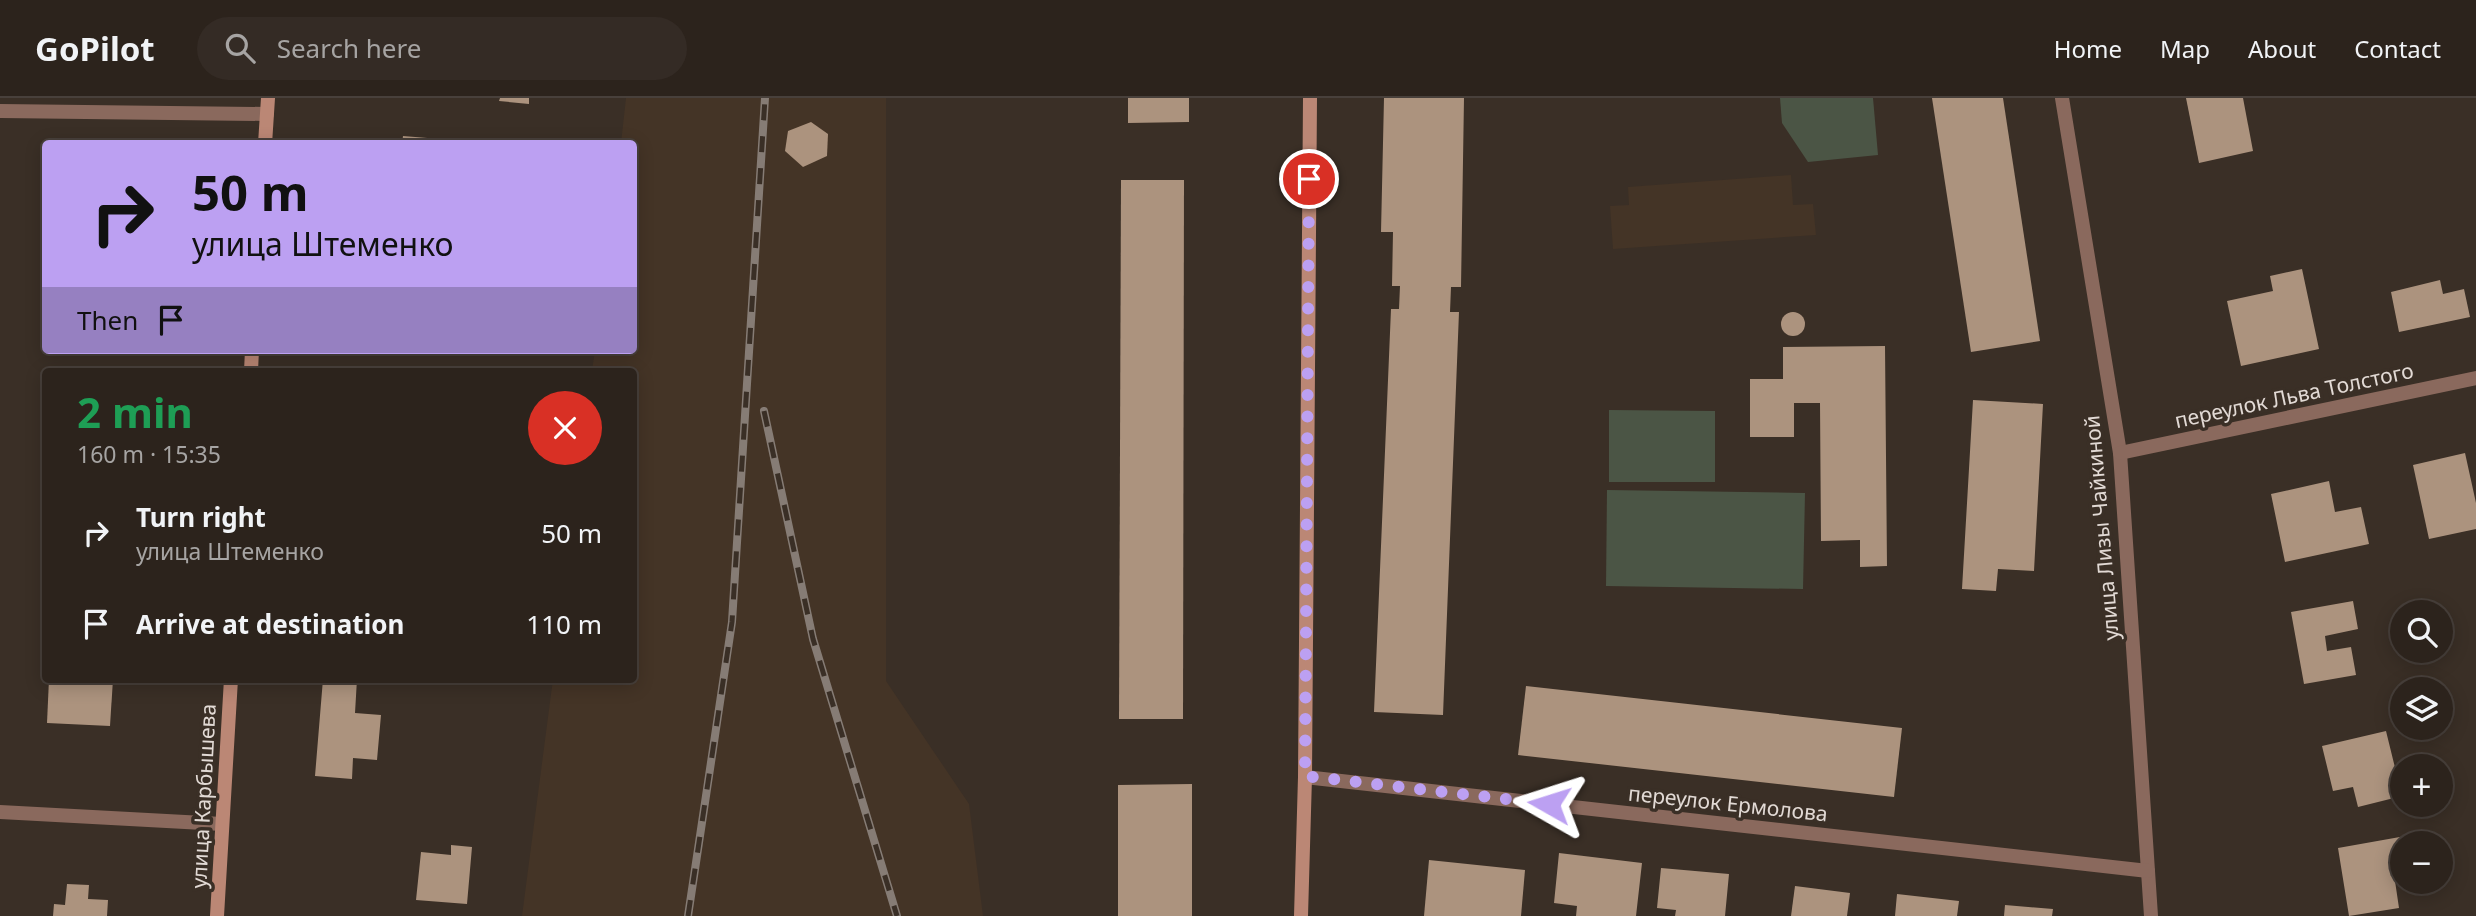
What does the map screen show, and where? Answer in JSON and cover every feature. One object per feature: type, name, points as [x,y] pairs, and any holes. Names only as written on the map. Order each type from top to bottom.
[{"type":"main road","points":[[265,140],[268,98]]},
{"type":"main road","points":[[1301,916],[1305,776],[1310,98]]},
{"type":"main road","name":"улица Карбышева","points":[[217,916],[231,683]]},
{"type":"street","name":"улица Лизы Чайкиной","points":[[2062,98],[2120,453],[2151,916]]},
{"type":"street","points":[[0,111],[267,114]]},
{"type":"street","name":"переулок Льва Толстого","points":[[2120,453],[2476,378]]},
{"type":"street","name":"переулок Ермолова","points":[[1305,776],[2148,871]]},
{"type":"street","points":[[0,812],[222,824]]},
{"type":"shaded area","points":[[626,98],[886,98],[886,681],[969,804],[983,916],[522,916],[552,683],[637,683],[637,368],[592,368],[594,354],[637,354],[637,140],[621,140]]},
{"type":"shaded area","points":[[1791,175],[1793,205],[1813,204],[1816,235],[1613,249],[1610,206],[1629,205],[1628,187]]},
{"type":"green space","points":[[1780,98],[1873,98],[1878,155],[1808,162],[1782,123]]},
{"type":"green space","points":[[1609,410],[1715,411],[1715,482],[1609,482]]},
{"type":"green space","points":[[1607,490],[1805,493],[1803,589],[1606,586]]},
{"type":"building","points":[[500,98],[529,98],[529,104],[499,101]]},
{"type":"building","points":[[1128,98],[1189,98],[1189,122],[1128,123]]},
{"type":"building","points":[[1384,98],[1464,98],[1461,287],[1451,287],[1450,312],[1459,312],[1443,715],[1374,712],[1391,309],[1399,309],[1400,286],[1392,286],[1393,232],[1381,232]]},
{"type":"building","points":[[1932,98],[2003,98],[2040,341],[1971,352]]},
{"type":"building","points":[[2186,98],[2243,98],[2253,151],[2199,163]]},
{"type":"building","points":[[811,122],[828,134],[827,156],[803,167],[785,151],[788,131]]},
{"type":"building","points":[[403,136],[452,140],[402,140]]},
{"type":"building","points":[[1121,180],[1184,180],[1183,719],[1119,719]]},
{"type":"building","points":[[2302,269],[2319,349],[2241,366],[2227,301],[2273,291],[2270,276]]},
{"type":"building","points":[[2440,280],[2443,294],[2464,289],[2470,317],[2399,332],[2391,292]]},
{"type":"building","points":[[1793,312],[1802,315],[1805,324],[1802,333],[1793,336],[1784,333],[1781,324],[1784,315]]},
{"type":"building","points":[[1885,346],[1887,566],[1860,567],[1860,540],[1821,541],[1820,403],[1794,403],[1794,437],[1750,437],[1750,379],[1783,379],[1783,347]]},
{"type":"building","points":[[1973,400],[2043,404],[2034,571],[1998,569],[1996,591],[1962,589]]},
{"type":"building","points":[[2465,453],[2476,503],[2476,529],[2429,539],[2413,465]]},
{"type":"building","points":[[2329,481],[2335,512],[2361,507],[2369,544],[2285,562],[2271,494]]},
{"type":"building","points":[[2353,601],[2358,629],[2325,636],[2327,651],[2351,647],[2356,675],[2304,684],[2291,612]]},
{"type":"building","points":[[49,683],[113,683],[110,726],[47,723]]},
{"type":"building","points":[[323,683],[357,683],[355,713],[381,715],[377,760],[353,758],[352,779],[315,776]]},
{"type":"building","points":[[1526,686],[1902,728],[1894,797],[1518,755]]},
{"type":"building","points":[[2386,731],[2392,754],[2390,799],[2358,807],[2353,787],[2333,791],[2322,746]]},
{"type":"building","points":[[1192,784],[1192,916],[1118,916],[1118,785]]},
{"type":"building","points":[[2390,839],[2390,894],[2397,894],[2399,908],[2349,916],[2338,848]]},
{"type":"building","points":[[451,845],[472,847],[467,904],[416,900],[421,852],[451,855]]},
{"type":"building","points":[[1559,853],[1642,863],[1636,916],[1576,916],[1577,906],[1554,903]]},
{"type":"building","points":[[1429,860],[1525,870],[1521,916],[1424,916]]},
{"type":"building","points":[[1661,868],[1729,874],[1725,916],[1675,916],[1676,910],[1657,908]]},
{"type":"building","points":[[67,884],[89,885],[88,899],[108,900],[107,916],[53,916],[54,904],[65,905]]},
{"type":"building","points":[[1795,886],[1850,893],[1847,916],[1791,916]]},
{"type":"building","points":[[1897,894],[1959,901],[1957,916],[1895,916]]},
{"type":"building","points":[[2005,905],[2053,909],[2052,916],[2004,916]]},
{"type":"railway","points":[[688,916],[732,622],[765,98]]},
{"type":"railway","points":[[764,411],[813,639],[897,916]]},
{"type":"route","points":[[1309,179],[1305,776],[1549,804]]}]
